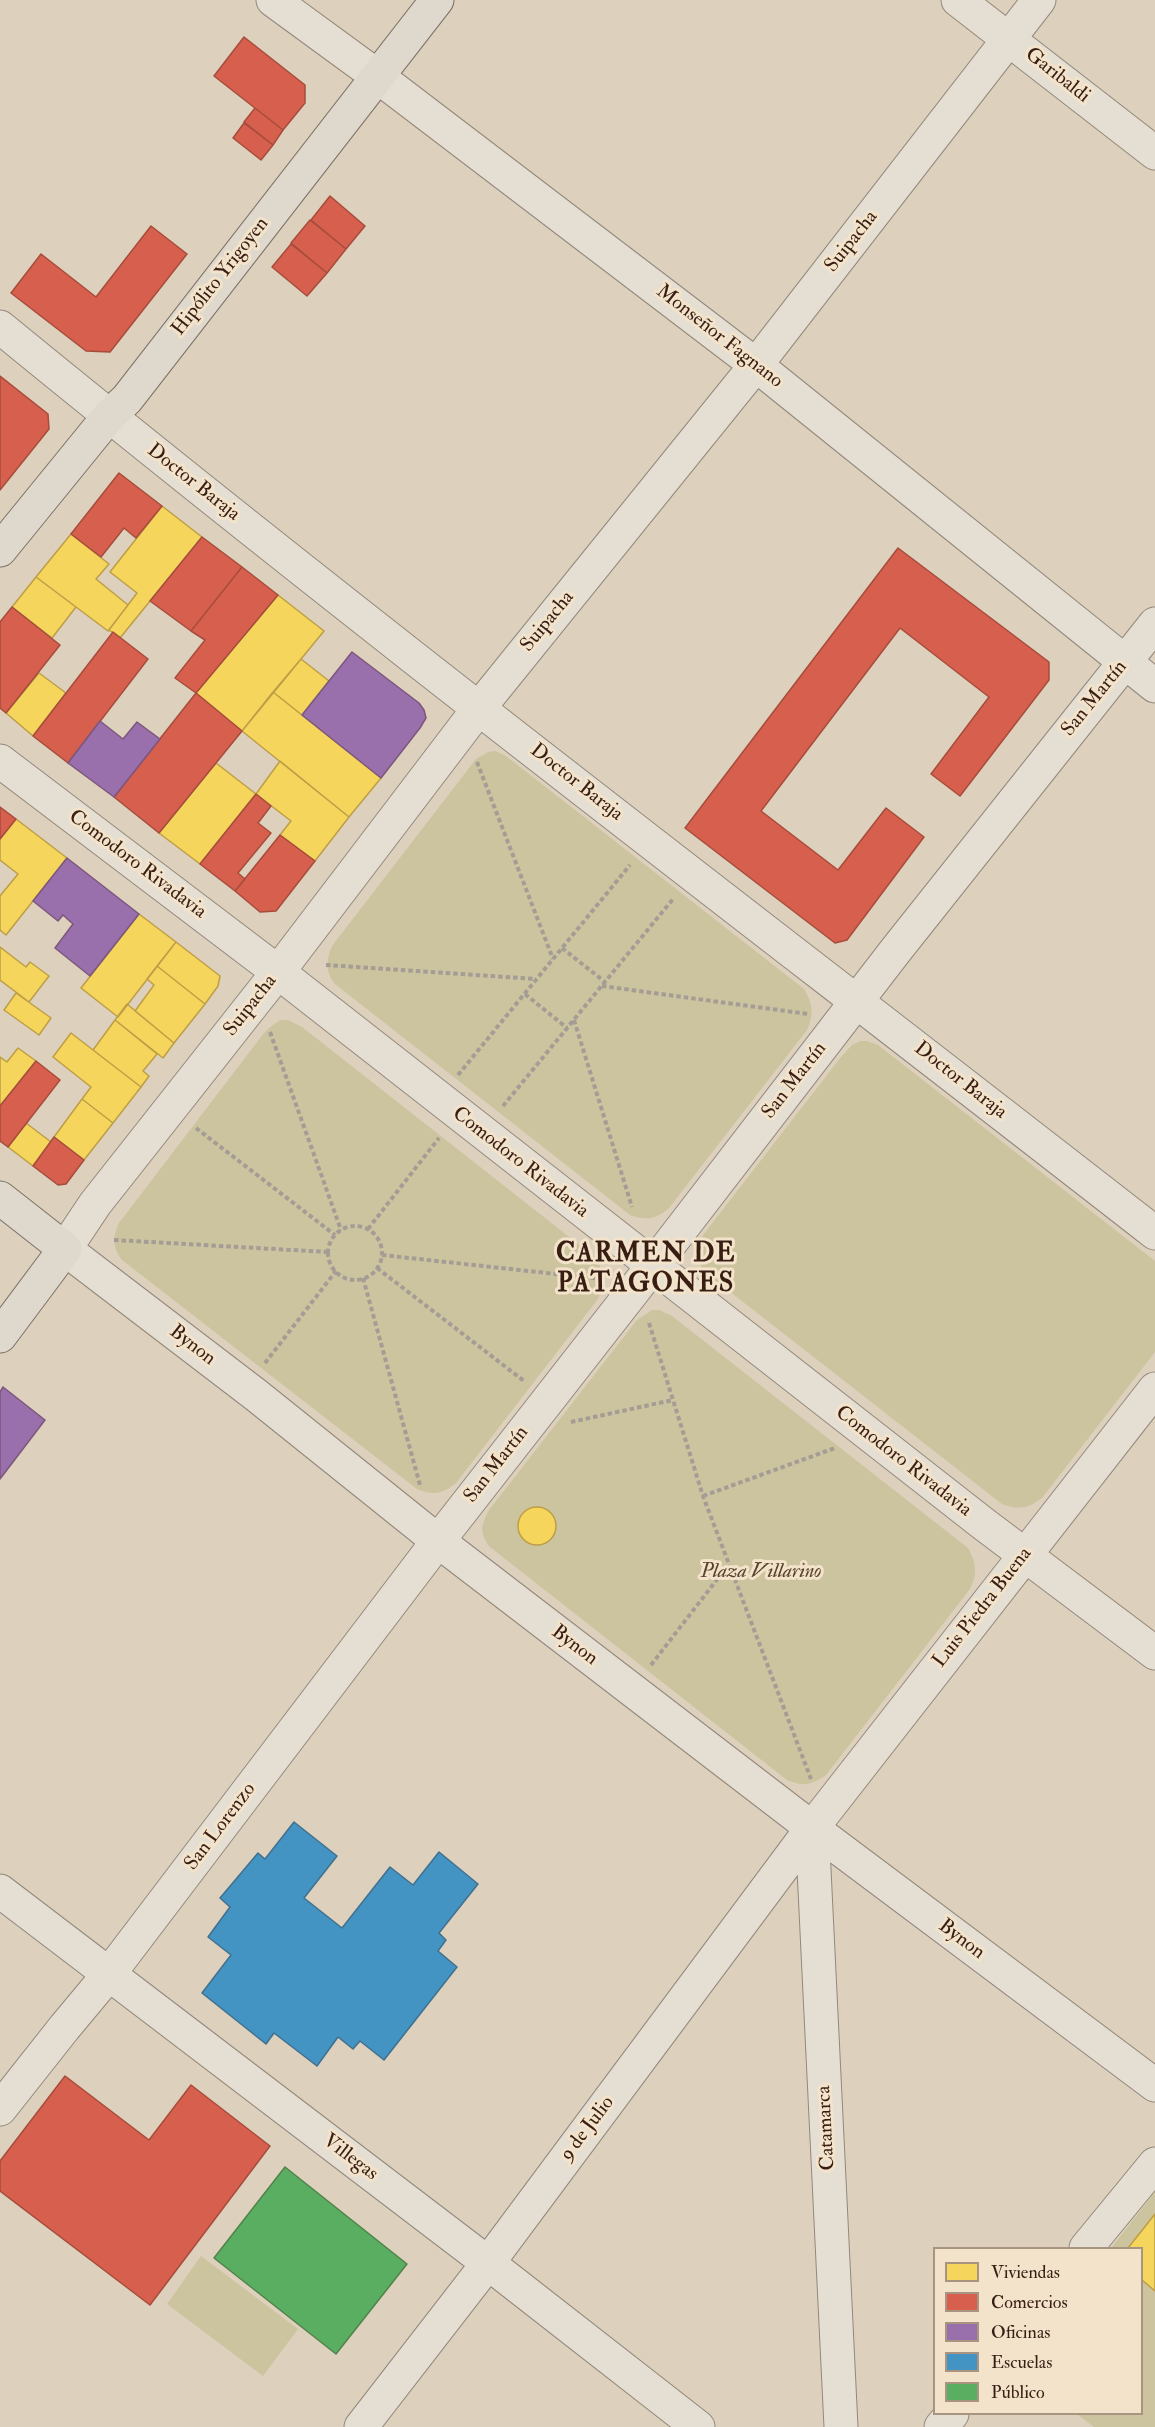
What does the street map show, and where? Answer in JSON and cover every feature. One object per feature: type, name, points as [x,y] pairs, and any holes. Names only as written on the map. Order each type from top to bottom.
[{"type":"main road","name":"Hipólito Yrigoyen","points":[[0,550],[109,416],[127,399],[437,0]]},
{"type":"main road","name":"Bynon","points":[[0,1198],[65,1249]]},
{"type":"main road","points":[[0,1336],[65,1249]]},
{"type":"street","name":"Monseñor Fagnano","points":[[273,0],[377,76],[756,365],[1155,686]]},
{"type":"street","name":"Garibaldi","points":[[958,0],[1155,153]]},
{"type":"street","name":"Suipacha","points":[[65,1249],[96,1204],[278,972],[479,708],[756,365],[1039,0]]},
{"type":"street","name":"Doctor Baraja","points":[[0,327],[109,416],[479,708],[1155,1233]]},
{"type":"street","name":"San Martín","points":[[438,1541],[857,1001],[1155,624]]},
{"type":"street","name":"Comodoro Rivadavia","points":[[0,760],[278,972],[652,1267],[1024,1555],[1155,1653]]},
{"type":"street","name":"Bynon","points":[[65,1249],[256,1395],[438,1541],[812,1828],[1155,2085]]},
{"type":"street","name":"Luis Piedra Buena","points":[[812,1828],[1155,1389]]},
{"type":"street","name":"San Lorenzo","points":[[0,2109],[110,1974],[438,1541]]},
{"type":"street","name":"9 de Julio","points":[[361,2427],[488,2263],[812,1828]]},
{"type":"street","name":"Catamarca","points":[[812,1828],[841,2427]]},
{"type":"street","name":"Villegas","points":[[0,1891],[488,2263],[698,2427]]},
{"type":"street","points":[[1087,2247],[1155,2164]]},
{"type":"street","points":[[941,2427],[951,2415]]},
{"type":"path","points":[[476,759],[553,959]]},
{"type":"path","points":[[455,1078],[637,857]]},
{"type":"path","points":[[498,1112],[680,891]]},
{"type":"path","points":[[562,948],[604,984],[812,1015]]},
{"type":"path","points":[[326,966],[537,979]]},
{"type":"path","points":[[525,994],[567,1028]]},
{"type":"path","points":[[574,1020],[635,1216]]},
{"type":"path","points":[[269,1028],[341,1230]]},
{"type":"path","points":[[193,1126],[335,1235]]},
{"type":"path","points":[[368,1229],[441,1136]]},
{"type":"path","points":[[355,1226],[368,1229],[378,1239],[382,1255],[377,1268],[369,1276],[352,1280],[336,1271],[328,1252],[335,1235],[341,1230],[355,1226]]},
{"type":"path","points":[[114,1240],[328,1252]]},
{"type":"path","points":[[382,1255],[604,1279]]},
{"type":"path","points":[[377,1268],[531,1386]]},
{"type":"path","points":[[261,1368],[336,1271]]},
{"type":"path","points":[[363,1278],[422,1491]]},
{"type":"path","points":[[646,1313],[703,1496],[813,1784]]},
{"type":"path","points":[[565,1423],[673,1400]]},
{"type":"path","points":[[703,1496],[839,1447]]},
{"type":"path","points":[[647,1671],[729,1563]]},
{"type":"green space","points":[[495,751],[506,756],[804,989],[809,999],[812,1014],[807,1030],[669,1208],[655,1217],[641,1218],[630,1215],[335,984],[329,975],[328,961],[332,946],[476,759]]},
{"type":"green space","points":[[281,1020],[288,1020],[302,1027],[596,1258],[601,1268],[603,1283],[598,1299],[456,1483],[442,1492],[428,1493],[417,1489],[122,1260],[116,1251],[115,1237],[119,1223],[264,1033]]},
{"type":"green space","points":[[860,1041],[878,1045],[1155,1261],[1155,1352],[1042,1498],[1027,1506],[1018,1508],[1002,1504],[706,1273],[700,1263],[698,1250],[703,1235],[841,1057],[852,1045]]},
{"type":"green space","name":"Plaza Villarino","points":[[652,1310],[659,1310],[672,1316],[968,1548],[973,1558],[975,1573],[970,1589],[826,1775],[812,1783],[798,1784],[787,1780],[490,1547],[484,1537],[483,1525],[489,1510],[637,1320]]},
{"type":"green space","points":[[1155,2192],[1155,2427],[1094,2427],[1078,2415],[1143,2415],[1143,2247],[1112,2247]]},
{"type":"green space","points":[[201,2256],[298,2329],[263,2376],[167,2304]]},
{"type":"building: Viviendas","points":[[162,506],[202,537],[120,638],[109,630],[137,593],[110,572]]},
{"type":"building: Viviendas","points":[[71,534],[109,564],[96,579],[128,605],[108,631],[36,577]]},
{"type":"building: Viviendas","points":[[36,577],[76,607],[52,638],[12,607]]},
{"type":"building: Viviendas","points":[[278,595],[324,631],[242,731],[196,693]]},
{"type":"building: Viviendas","points":[[301,659],[329,681],[302,715],[273,692]]},
{"type":"building: Viviendas","points":[[39,673],[66,693],[33,736],[6,713]]},
{"type":"building: Viviendas","points":[[273,692],[381,778],[349,817],[242,731]]},
{"type":"building: Viviendas","points":[[280,761],[349,817],[315,861],[280,835],[291,821],[256,794]]},
{"type":"building: Viviendas","points":[[216,763],[256,794],[200,864],[159,833]]},
{"type":"building: Viviendas","points":[[16,819],[67,858],[6,935],[0,930],[0,896],[18,874],[0,860],[0,839]]},
{"type":"building: Viviendas","points":[[139,914],[176,942],[118,1017],[81,988]]},
{"type":"building: Viviendas","points":[[176,942],[220,976],[218,986],[205,1004],[157,966]]},
{"type":"building: Viviendas","points":[[0,947],[26,967],[30,962],[49,976],[29,1002],[0,980]]},
{"type":"building: Viviendas","points":[[157,966],[205,1004],[174,1043],[135,1011],[154,985],[147,979]]},
{"type":"building: Viviendas","points":[[16,993],[51,1018],[39,1035],[4,1010]]},
{"type":"building: Viviendas","points":[[127,1004],[174,1043],[163,1058],[115,1020]]},
{"type":"building: Viviendas","points":[[115,1020],[157,1054],[143,1071],[149,1076],[141,1087],[93,1050]]},
{"type":"building: Viviendas","points":[[71,1033],[141,1087],[113,1123],[82,1099],[91,1087],[53,1057]]},
{"type":"building: Viviendas","points":[[18,1048],[36,1061],[0,1106],[0,1057],[7,1062]]},
{"type":"building: Viviendas","points":[[82,1099],[113,1123],[84,1160],[54,1137]]},
{"type":"building: Viviendas","points":[[26,1123],[51,1142],[33,1166],[8,1147]]},
{"type":"building: Viviendas","points":[[537,1507],[550,1513],[556,1526],[550,1539],[537,1545],[524,1539],[518,1526],[524,1513]]},
{"type":"building: Viviendas","points":[[1155,2214],[1155,2291],[1143,2281],[1143,2247],[1129,2247]]},
{"type":"building: Comercios","points":[[244,37],[305,85],[305,103],[283,130],[214,76]]},
{"type":"building: Comercios","points":[[255,108],[283,130],[273,145],[244,122]]},
{"type":"building: Comercios","points":[[244,123],[273,145],[261,160],[233,138]]},
{"type":"building: Comercios","points":[[330,196],[365,226],[346,249],[311,220]]},
{"type":"building: Comercios","points":[[310,220],[346,249],[327,273],[291,243]]},
{"type":"building: Comercios","points":[[151,226],[187,254],[110,352],[86,351],[11,293],[41,254],[96,297]]},
{"type":"building: Comercios","points":[[291,244],[327,273],[307,296],[272,267]]},
{"type":"building: Comercios","points":[[0,376],[48,414],[49,429],[0,490]]},
{"type":"building: Comercios","points":[[119,473],[162,506],[136,538],[124,528],[101,557],[71,534]]},
{"type":"building: Comercios","points":[[202,537],[242,567],[191,631],[150,601]]},
{"type":"building: Comercios","points":[[898,548],[1049,662],[1049,680],[960,796],[931,774],[989,697],[900,628],[761,811],[838,870],[886,808],[924,837],[847,940],[835,943],[685,828]]},
{"type":"building: Comercios","points":[[242,567],[278,595],[196,693],[175,678],[205,640],[191,631]]},
{"type":"building: Comercios","points":[[12,607],[60,645],[6,713],[0,708],[0,622]]},
{"type":"building: Comercios","points":[[113,632],[148,659],[68,763],[33,736]]},
{"type":"building: Comercios","points":[[196,693],[242,731],[159,833],[114,797]]},
{"type":"building: Comercios","points":[[256,794],[271,806],[258,823],[271,833],[238,873],[245,879],[235,891],[200,864]]},
{"type":"building: Comercios","points":[[0,807],[16,819],[0,839]]},
{"type":"building: Comercios","points":[[280,835],[315,861],[276,911],[260,912],[235,891]]},
{"type":"building: Comercios","points":[[36,1061],[60,1080],[8,1147],[0,1141],[0,1106]]},
{"type":"building: Comercios","points":[[54,1137],[84,1160],[66,1184],[58,1185],[33,1166]]},
{"type":"building: Comercios","points":[[65,2076],[149,2140],[191,2085],[270,2146],[150,2305],[0,2191],[0,2161]]},
{"type":"building: Oficinas","points":[[352,652],[419,703],[426,718],[381,778],[302,715]]},
{"type":"building: Oficinas","points":[[100,721],[123,739],[137,722],[160,739],[114,797],[68,763]]},
{"type":"building: Oficinas","points":[[67,858],[139,914],[90,976],[55,948],[73,924],[63,915],[58,921],[33,901]]},
{"type":"building: Oficinas","points":[[3,1387],[45,1420],[0,1479],[0,1392]]},
{"type":"building: Escuelas","points":[[294,1822],[337,1856],[304,1898],[342,1928],[390,1867],[413,1885],[439,1852],[478,1884],[439,1933],[446,1940],[438,1951],[457,1967],[384,2060],[360,2041],[353,2049],[338,2037],[317,2066],[274,2033],[266,2044],[202,1993],[231,1955],[208,1937],[230,1907],[220,1898],[258,1853],[265,1859]]},
{"type":"building: Público","points":[[285,2167],[407,2264],[336,2354],[214,2258]]},
{"type":"district","name":"CARMEN DE PATAGONES","points":[[646,1270]]}]
